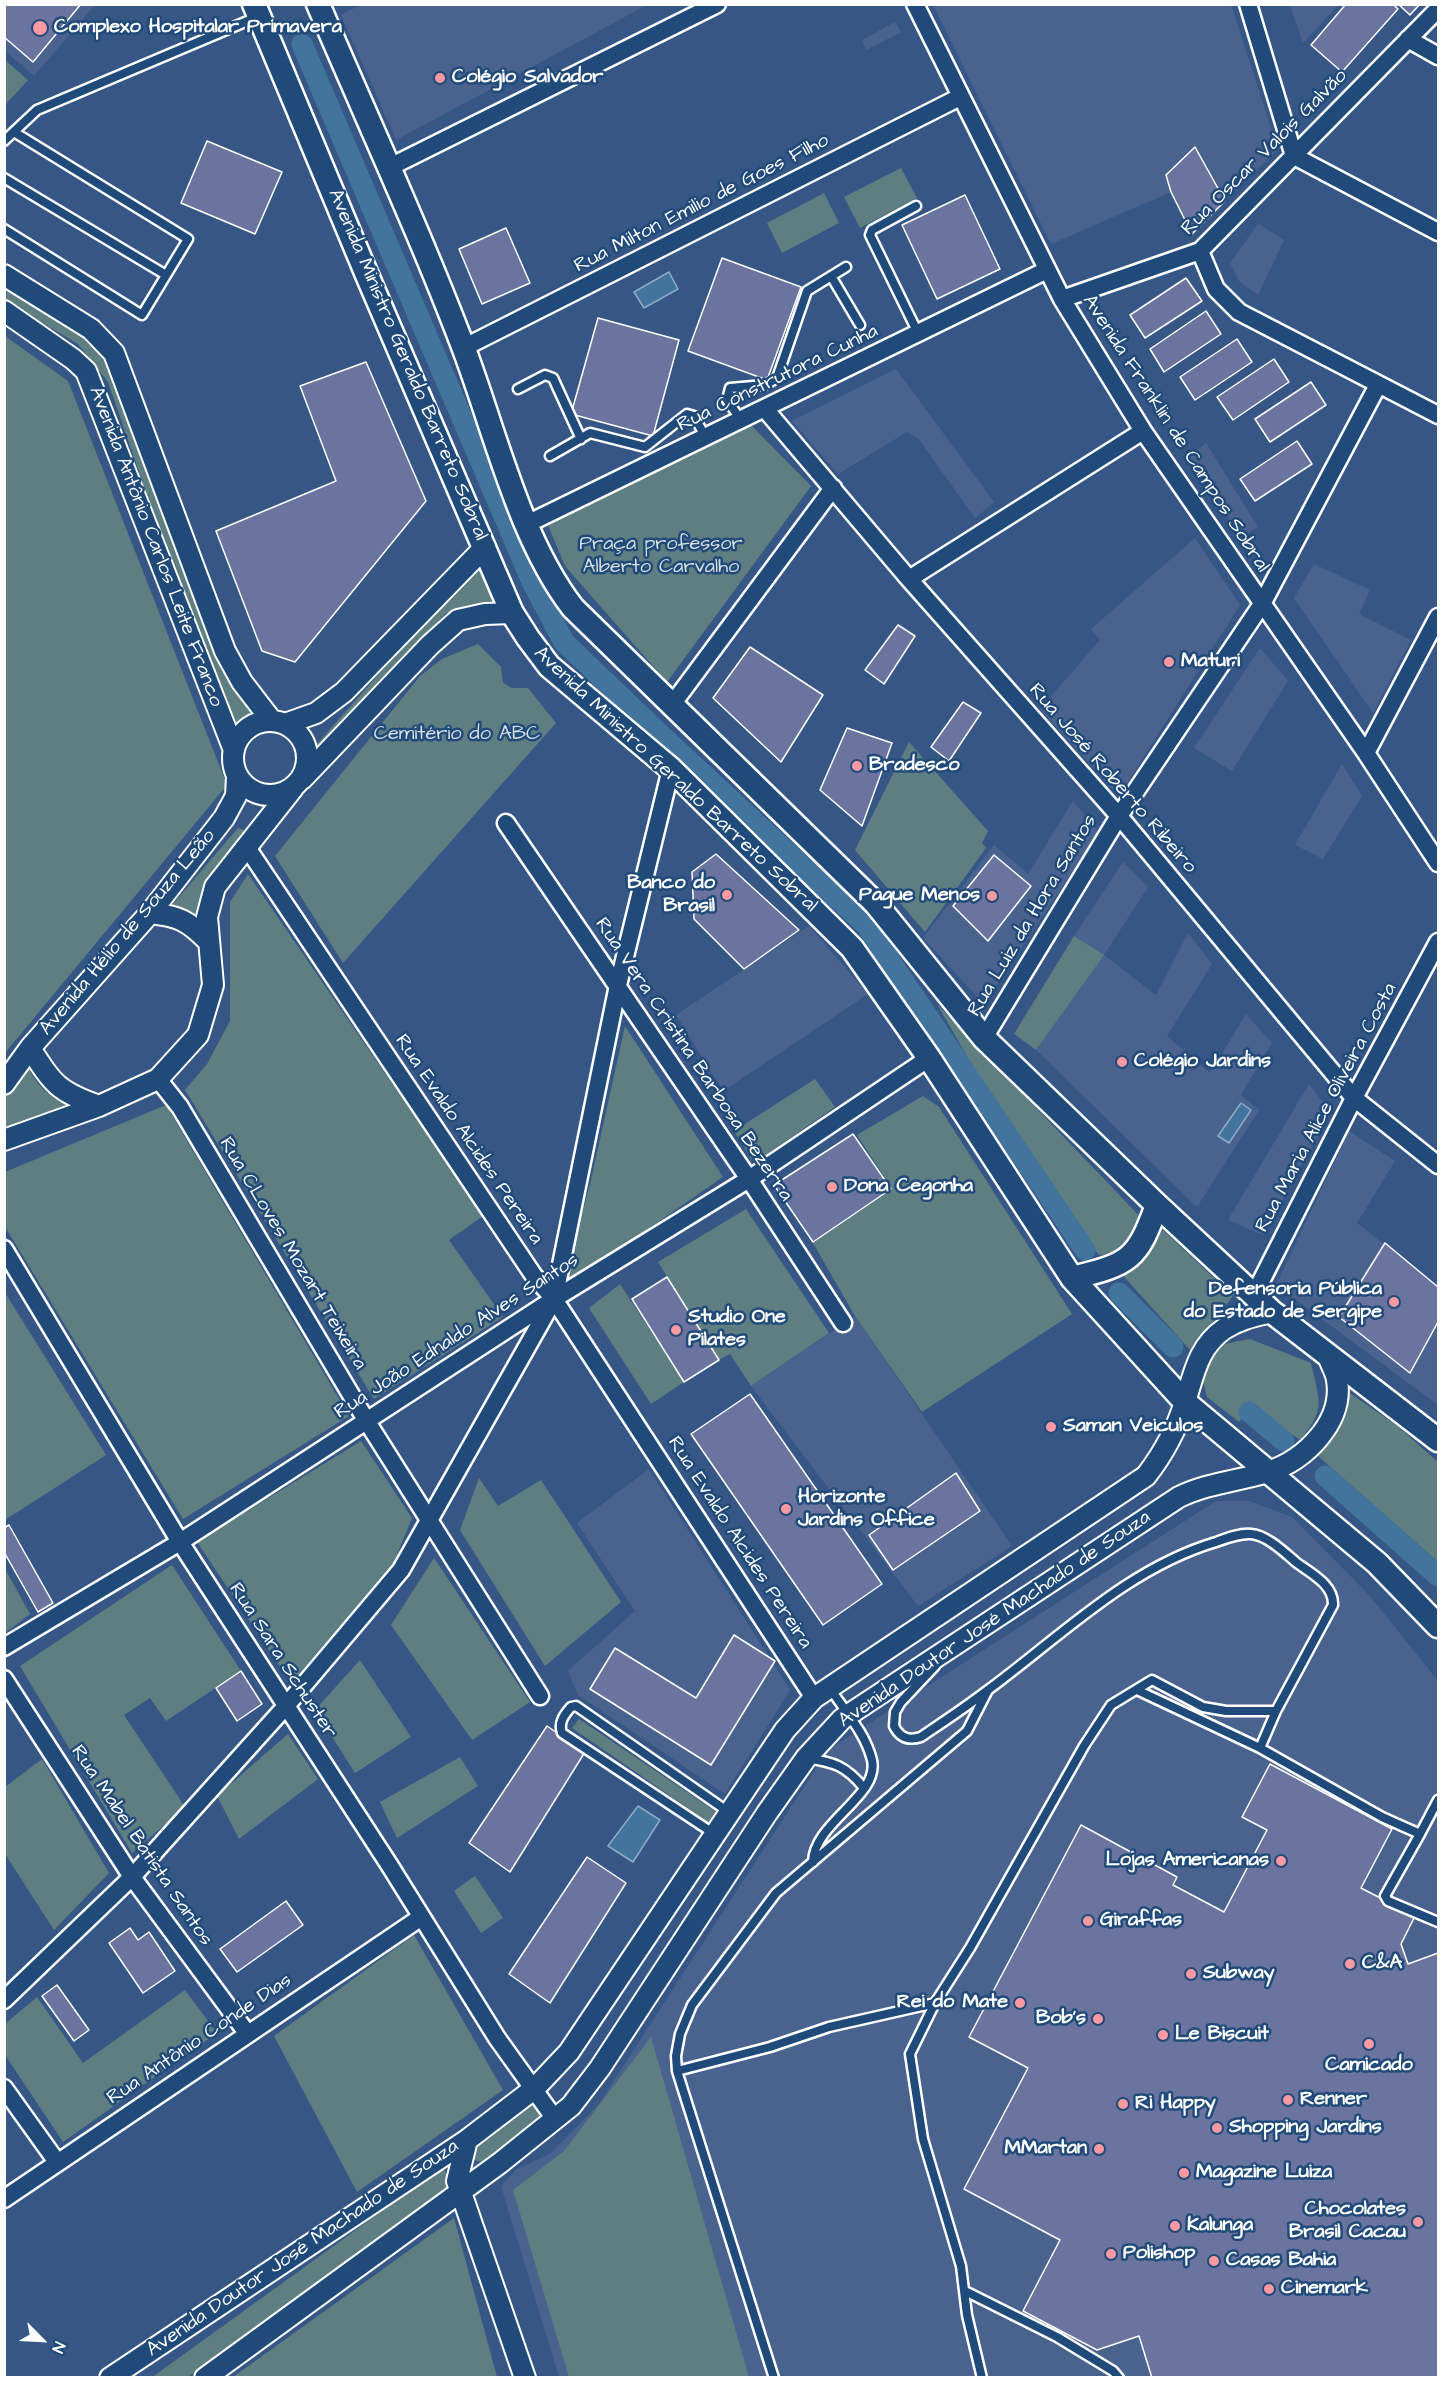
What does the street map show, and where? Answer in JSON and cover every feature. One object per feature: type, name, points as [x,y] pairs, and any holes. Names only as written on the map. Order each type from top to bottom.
[{"type":"main road","points":[[318,4],[463,348],[526,524],[557,588],[573,608],[670,706],[876,904],[984,1038],[1272,1312],[1438,1440]]},
{"type":"main road","name":"Avenida Ministro Geraldo Barreto Sobral","points":[[256,10],[371,286],[512,613],[528,638],[549,666],[671,769],[852,948],[929,1058],[1072,1278],[1185,1402],[1377,1563],[1438,1626]]},
{"type":"main road","points":[[1072,1278],[1112,1267],[1136,1252],[1146,1236],[1157,1205]]},
{"type":"street","points":[[388,168],[717,4]]},
{"type":"street","name":"Avenida Franklin de Campos Sobral","points":[[915,4],[1062,299],[1143,431],[1366,753],[1438,863]]},
{"type":"street","points":[[1248,4],[1294,156],[1438,232]]},
{"type":"street","name":"Rua Oscar Valois Galvão","points":[[1062,299],[1200,251],[1438,9]]},
{"type":"street","points":[[1408,39],[1438,56]]},
{"type":"street","name":"Rua Milton Emilio de Goes Filho","points":[[463,348],[960,97]]},
{"type":"street","points":[[1200,251],[1216,289],[1239,312],[1438,415]]},
{"type":"street","name":"Rua Construtora Cunha","points":[[526,524],[1047,270]]},
{"type":"street","name":"Avenida Antônio Carlos Leite Franco","points":[[4,275],[91,329],[114,353],[225,651],[239,677],[279,722],[296,731],[304,741],[307,767],[297,784]]},
{"type":"street","name":"Avenida Antônio Carlos Leite Franco","points":[[4,311],[74,359],[86,372],[234,750],[233,763],[237,776]]},
{"type":"street","name":"Rua Luiz da Hora Santos","points":[[984,1038],[1119,816],[1262,604],[1378,385]]},
{"type":"street","name":"Rua José Roberto Ribeiro","points":[[765,409],[909,579],[1119,816],[1354,1098],[1438,1165]]},
{"type":"street","points":[[909,579],[1143,431]]},
{"type":"street","points":[[670,706],[833,488]]},
{"type":"street","points":[[234,750],[239,738],[259,722],[279,722],[316,713],[344,692],[485,547]]},
{"type":"street","name":"Avenida Hélio de Souza Leão","points":[[4,1140],[99,1106],[158,1079],[198,1035],[213,985],[207,939],[207,917],[215,887],[246,846],[297,784],[430,645],[458,620],[478,615],[512,613]]},
{"type":"street","points":[[1366,753],[1438,616]]},
{"type":"street","points":[[4,2000],[132,1877],[286,1706],[401,1570],[554,1299],[618,985],[671,769]]},
{"type":"street","points":[[237,776],[255,793],[268,796],[281,794],[297,784]]},
{"type":"street","name":"Avenida Hélio de Souza Leão","points":[[4,1084],[30,1048],[150,913],[224,818],[236,796],[237,776]]},
{"type":"street","name":"Rua Vera Cristina Barbosa Bezerra","points":[[506,823],[749,1179],[843,1323]]},
{"type":"street","name":"Rua Evaldo Alcides Pereira","points":[[246,846],[534,1276],[554,1299],[822,1692]]},
{"type":"street","points":[[150,913],[173,915],[190,923],[207,939]]},
{"type":"street","name":"Rua Maria Alice Oliveira Costa","points":[[1254,1294],[1354,1098],[1438,942]]},
{"type":"street","points":[[30,1048],[59,1088],[67,1095],[99,1106]]},
{"type":"street","name":"Rua João Ednaldo Alves Santos","points":[[4,1647],[180,1542],[554,1299],[749,1179],[929,1058]]},
{"type":"street","name":"Rua CLoves Mozart Teixeira","points":[[158,1079],[180,1107],[366,1420],[540,1696]]},
{"type":"street","name":"Rua Sara Schuster","points":[[4,1249],[180,1542],[497,2038],[555,2119]]},
{"type":"street","points":[[1185,1402],[1199,1358],[1214,1338],[1241,1320],[1272,1312]]},
{"type":"street","points":[[1268,1472],[1287,1464],[1304,1452],[1328,1426],[1334,1407],[1337,1380],[1329,1358]]},
{"type":"street","name":"Avenida Doutor José Machado de Souza","points":[[110,2378],[467,2140],[535,2088],[582,2034],[716,1836],[784,1730],[822,1692],[1146,1476],[1161,1457],[1185,1402]]},
{"type":"street","name":"Avenida Doutor José Machado de Souza","points":[[205,2378],[486,2172],[571,2106],[590,2082],[767,1813],[806,1758],[840,1721],[1179,1497],[1201,1487],[1268,1472]]},
{"type":"street","name":"Rua Mabel Batista Santos","points":[[4,1679],[132,1877],[247,2033]]},
{"type":"street","name":"Rua Antônio Conde Dias","points":[[4,2199],[420,1918]]},
{"type":"street","points":[[4,2088],[57,2162]]},
{"type":"street","points":[[467,2140],[459,2166],[457,2181],[459,2191],[525,2378]]},
{"type":"lane","points":[[4,141],[37,110],[256,10]]},
{"type":"lane","points":[[4,229],[142,315],[188,239],[14,132]]},
{"type":"lane","points":[[4,178],[166,275]]},
{"type":"lane","points":[[916,206],[872,230],[870,235],[918,333]]},
{"type":"lane","points":[[741,421],[727,399],[730,388],[765,385],[777,378],[807,291],[846,267]]},
{"type":"lane","points":[[831,276],[860,325]]},
{"type":"lane","points":[[519,388],[545,375],[553,378],[581,439]]},
{"type":"lane","points":[[550,456],[595,433],[645,447],[690,413],[706,438]]},
{"type":"lane","points":[[949,1648],[901,1702],[894,1719],[894,1726],[898,1734],[912,1740],[921,1737],[988,1690],[1061,1630],[1150,1570],[1194,1548],[1237,1535],[1253,1534],[1264,1539],[1327,1586],[1334,1596],[1333,1605],[1276,1711],[1260,1748]]},
{"type":"lane","points":[[982,2378],[967,2315],[965,2291],[951,2225],[923,2139],[910,2054],[935,2003],[970,1948],[1084,1746],[1111,1705],[1152,1680],[1203,1707],[1226,1711],[1276,1711]]},
{"type":"lane","points":[[774,2378],[677,2071],[680,2034],[692,2005],[776,1893],[967,1731],[988,1690]]},
{"type":"lane","points":[[1137,1690],[1260,1748],[1382,1817],[1420,1834]]},
{"type":"lane","points":[[813,1862],[815,1846],[826,1829],[864,1788],[870,1778],[873,1762],[850,1713],[822,1692]]},
{"type":"lane","points":[[716,1836],[562,1733],[560,1728],[563,1717],[572,1707],[576,1706],[730,1814]]},
{"type":"lane","points":[[806,1758],[830,1762],[851,1772],[864,1788]]},
{"type":"lane","points":[[1438,1800],[1385,1896],[1386,1899],[1438,1922]]},
{"type":"lane","points":[[677,2071],[770,2047],[829,2027],[895,2010],[935,2003]]},
{"type":"lane","points":[[965,2291],[1056,2337],[1113,2371],[1119,2378]]},
{"type":"shaded area","name":"Colégio Salvador","points":[[362,4],[647,5],[396,140],[341,15]]},
{"type":"shaded area","points":[[1290,4],[1338,5],[1303,43]]},
{"type":"shaded area","name":"Complexo Hospitalar Primavera","points":[[5,5],[95,5],[34,76],[5,51]]},
{"type":"shaded area","points":[[933,5],[1231,5],[1278,149],[1225,201],[1195,147],[1166,175],[1171,192],[1051,244]]},
{"type":"shaded area","points":[[895,22],[901,32],[866,50],[862,40]]},
{"type":"shaded area","points":[[1258,224],[1284,240],[1258,295],[1239,281],[1230,263]]},
{"type":"shaded area","points":[[669,272],[678,289],[644,308],[634,292]]},
{"type":"shaded area","points":[[896,369],[994,502],[975,518],[918,438],[907,432],[838,474],[792,421]]},
{"type":"shaded area","points":[[1206,443],[1258,527],[1242,537],[1187,457]]},
{"type":"shaded area","points":[[1195,538],[1240,605],[1119,796],[1040,709],[1100,640],[1091,629]]},
{"type":"shaded area","points":[[1314,564],[1370,590],[1359,614],[1411,640],[1373,713],[1294,598]]},
{"type":"shaded area","points":[[1260,648],[1288,681],[1232,771],[1194,748]]},
{"type":"shaded area","points":[[1342,764],[1362,796],[1323,859],[1295,845]]},
{"type":"shaded area","points":[[1073,801],[1099,832],[984,1004],[923,938],[994,845],[1028,874]]},
{"type":"shaded area","name":"Colégio Jardins","points":[[1123,862],[1148,887],[1104,955],[1156,995],[1188,933],[1212,964],[1167,1036],[1210,1073],[1246,1014],[1272,1043],[1241,1095],[1259,1110],[1197,1207],[1036,1050],[1103,955],[1074,936]]},
{"type":"shaded area","points":[[809,926],[868,994],[723,1091],[676,1015]]},
{"type":"shaded area","points":[[1309,1084],[1331,1113],[1263,1235],[1228,1220]]},
{"type":"shaded area","points":[[1241,1103],[1251,1110],[1229,1143],[1218,1136]]},
{"type":"shaded area","points":[[1349,1131],[1395,1161],[1357,1223],[1438,1287],[1438,1405],[1276,1285]]},
{"type":"shaded area","points":[[855,1316],[1012,1546],[918,1606],[751,1386]]},
{"type":"shaded area","points":[[649,1469],[790,1690],[725,1794],[578,1695],[568,1671],[635,1611],[577,1523]]},
{"type":"shaded area","name":"Shopping Jardins","points":[[1216,1501],[1249,1501],[1292,1517],[1369,1595],[1438,1681],[1438,2377],[559,2377],[501,2186],[517,2169],[551,2153],[598,2105],[828,1750]]},
{"type":"shaded area","points":[[638,1806],[660,1820],[633,1862],[608,1846]]},
{"type":"green space","points":[[5,60],[28,80],[5,105]]},
{"type":"green space","points":[[901,168],[917,198],[860,228],[844,197]]},
{"type":"green space","points":[[824,193],[839,223],[782,253],[767,223]]},
{"type":"green space","points":[[8,285],[90,335],[107,354],[220,656],[265,714],[235,736],[166,550],[108,382],[78,344],[5,301]]},
{"type":"green space","points":[[5,336],[68,381],[227,785],[5,1053]]},
{"type":"green space","name":"Praça professor Alberto Carvalho","points":[[752,426],[811,486],[667,682],[565,566],[547,523]]},
{"type":"green space","points":[[483,556],[501,599],[446,613],[404,656],[324,750],[317,744]]},
{"type":"green space","name":"Cemitério do ABC","points":[[478,644],[501,667],[503,683],[512,688],[528,688],[556,723],[343,963],[275,856],[420,676],[442,659]]},
{"type":"green space","points":[[909,742],[988,831],[982,843],[986,848],[925,932],[855,850]]},
{"type":"green space","points":[[238,828],[247,831],[208,883],[196,919],[175,908],[172,905]]},
{"type":"green space","points":[[248,874],[483,1216],[449,1240],[503,1317],[374,1399],[185,1090],[207,1064],[230,1021],[230,902]]},
{"type":"green space","points":[[1074,936],[1104,955],[1036,1050],[1014,1034]]},
{"type":"green space","points":[[937,1004],[1147,1224],[1145,1235],[1108,1258],[1098,1254],[1001,1116]]},
{"type":"green space","points":[[625,1026],[723,1177],[574,1280],[566,1275],[591,1180]]},
{"type":"green space","points":[[28,1064],[35,1080],[46,1092],[76,1108],[5,1127],[5,1092]]},
{"type":"green space","points":[[815,1079],[835,1107],[754,1163],[734,1131]]},
{"type":"green space","points":[[923,1096],[939,1107],[1072,1314],[922,1412],[855,1316],[813,1243],[892,1189],[857,1135]]},
{"type":"green space","points":[[166,1105],[349,1416],[183,1519],[4,1225],[5,1172]]},
{"type":"green space","points":[[746,1209],[829,1333],[751,1386],[730,1354],[719,1360],[658,1262]]},
{"type":"green space","points":[[1163,1230],[1233,1296],[1191,1351],[1118,1270],[1139,1261]]},
{"type":"green space","points":[[620,1284],[684,1382],[651,1404],[589,1308]]},
{"type":"green space","points":[[4,1291],[106,1455],[5,1520],[4,1520]]},
{"type":"green space","points":[[1250,1339],[1311,1363],[1319,1404],[1314,1420],[1300,1440],[1251,1406],[1239,1422],[1207,1397],[1202,1377],[1211,1358],[1224,1344]]},
{"type":"green space","points":[[1341,1387],[1396,1425],[1438,1462],[1438,1562],[1317,1455],[1331,1431]]},
{"type":"green space","points":[[361,1441],[412,1518],[394,1562],[291,1683],[197,1542]]},
{"type":"green space","points":[[479,1478],[498,1506],[541,1480],[621,1602],[545,1666],[460,1530]]},
{"type":"green space","points":[[434,1558],[530,1702],[472,1740],[391,1625]]},
{"type":"green space","points":[[172,1565],[241,1671],[166,1721],[150,1698],[124,1715],[185,1807],[132,1853],[20,1666]]},
{"type":"green space","points":[[4,1567],[30,1614],[5,1633],[4,1633]]},
{"type":"green space","points":[[360,1660],[411,1737],[355,1773],[315,1710]]},
{"type":"green space","points":[[579,1719],[718,1813],[711,1824],[572,1728]]},
{"type":"green space","points":[[288,1734],[318,1779],[239,1839],[217,1796]]},
{"type":"green space","points":[[460,1757],[478,1786],[397,1838],[380,1802]]},
{"type":"green space","points":[[42,1759],[109,1873],[54,1930],[5,1854],[5,1787]]},
{"type":"green space","points":[[475,1876],[503,1918],[481,1933],[454,1891]]},
{"type":"green space","points":[[414,1935],[503,2090],[357,2192],[274,2036]]},
{"type":"green space","points":[[185,1990],[217,2033],[63,2142],[5,2055],[5,2024],[37,1997],[83,2063]]},
{"type":"green space","points":[[651,2037],[749,2377],[569,2377],[513,2190],[564,2151]]},
{"type":"green space","points":[[531,2105],[539,2105],[542,2111],[535,2124],[485,2163],[471,2159],[471,2148]]},
{"type":"green space","points":[[443,2167],[453,2186],[188,2377],[151,2378]]},
{"type":"green space","points":[[454,2218],[497,2377],[233,2377]]},
{"type":"building","name":"Complexo Hospitalar Primavera","points":[[4,4],[81,4],[33,62],[4,37]]},
{"type":"building","points":[[1346,4],[1393,4],[1398,9],[1342,72],[1311,45]]},
{"type":"building","points":[[1398,4],[1420,4],[1410,15]]},
{"type":"building","points":[[207,141],[282,172],[255,234],[181,203]]},
{"type":"building","points":[[1195,147],[1225,201],[1192,234],[1171,192],[1166,175]]},
{"type":"building","points":[[965,195],[1000,269],[937,299],[902,225]]},
{"type":"building","points":[[506,228],[530,283],[482,304],[459,249]]},
{"type":"building","points":[[722,258],[801,287],[767,380],[688,351]]},
{"type":"building","points":[[1186,278],[1202,301],[1145,338],[1130,315]]},
{"type":"building","points":[[1206,311],[1221,334],[1164,372],[1150,349]]},
{"type":"building","points":[[598,318],[679,340],[653,436],[571,414]]},
{"type":"building","points":[[1237,339],[1252,362],[1195,400],[1180,377]]},
{"type":"building","points":[[1274,359],[1289,382],[1233,420],[1217,397]]},
{"type":"building","points":[[366,362],[426,501],[295,662],[262,651],[216,531],[336,481],[300,386]]},
{"type":"building","points":[[1311,382],[1326,405],[1270,442],[1255,419]]},
{"type":"building","points":[[1297,441],[1312,464],[1255,501],[1240,479]]},
{"type":"building","points":[[898,625],[915,636],[884,684],[865,670]]},
{"type":"building","points":[[750,647],[823,695],[781,762],[713,698]]},
{"type":"building","points":[[963,702],[981,713],[949,761],[931,747]]},
{"type":"building","name":"Bradesco","points":[[847,728],[892,743],[862,826],[820,790]]},
{"type":"building","name":"Banco do Brasil","points":[[716,854],[799,930],[744,969],[694,919],[692,872]]},
{"type":"building","name":"Pague Menos","points":[[994,855],[1031,886],[988,941],[953,906]]},
{"type":"building","name":"Dona Cegonha","points":[[853,1134],[891,1189],[813,1242],[774,1185]]},
{"type":"building","name":"Defensoria Pública do Estado de Sergipe","points":[[1385,1243],[1438,1287],[1438,1322],[1410,1373],[1339,1317]]},
{"type":"building","name":"Studio One Pilates","points":[[667,1277],[719,1360],[684,1382],[632,1299]]},
{"type":"building","name":"Horizonte Jardins Office","points":[[750,1394],[882,1584],[823,1625],[691,1434]]},
{"type":"building","points":[[956,1473],[980,1511],[893,1570],[869,1535]]},
{"type":"building","points":[[9,1525],[53,1603],[38,1612],[4,1552],[4,1528]]},
{"type":"building","points":[[734,1635],[775,1661],[711,1765],[590,1689],[615,1648],[696,1698]]},
{"type":"building","points":[[241,1671],[262,1704],[237,1721],[216,1688]]},
{"type":"building","points":[[547,1726],[585,1752],[510,1872],[469,1843]]},
{"type":"building","name":"Shopping Jardins","points":[[1270,1764],[1392,1829],[1361,1888],[1415,1916],[1401,1944],[1408,1964],[1438,1953],[1438,2378],[1152,2378],[1139,2336],[1097,2350],[1023,2311],[1060,2240],[964,2189],[1028,2068],[969,2037],[1081,1825],[1177,1877],[1173,1885],[1224,1912],[1267,1830],[1242,1817]]},
{"type":"building","points":[[587,1857],[626,1883],[550,2003],[509,1974]]},
{"type":"building","points":[[286,1901],[303,1925],[237,1972],[220,1949]]},
{"type":"building","points":[[130,1928],[138,1940],[149,1932],[175,1971],[143,1993],[109,1943]]},
{"type":"building","points":[[57,1985],[89,2030],[74,2041],[42,1996]]},
{"type":"waterway","points":[[302,44],[533,584],[564,642],[866,925],[1085,1250]]},
{"type":"waterway","points":[[1119,1293],[1173,1347]]},
{"type":"waterway","points":[[1249,1412],[1284,1441]]},
{"type":"waterway","points":[[1325,1476],[1438,1576]]},
{"type":"place","name":"Complexo Hospitalar Primavera","points":[[40,28]]},
{"type":"place","name":"Colégio Salvador","points":[[440,78]]},
{"type":"place","name":"Maturi","points":[[1169,662]]},
{"type":"place","name":"Bradesco","points":[[857,766]]},
{"type":"place","name":"Banco do Brasil","points":[[727,895]]},
{"type":"place","name":"Pague Menos","points":[[992,896]]},
{"type":"place","name":"Colégio Jardins","points":[[1122,1062]]},
{"type":"place","name":"Dona Cegonha","points":[[832,1187]]},
{"type":"place","name":"Defensoria Pública do Estado de Sergipe","points":[[1394,1302]]},
{"type":"place","name":"Studio One Pilates","points":[[676,1330]]},
{"type":"place","name":"Saman Veiculos","points":[[1051,1427]]},
{"type":"place","name":"Horizonte Jardins Office","points":[[786,1509]]},
{"type":"place","name":"Lojas Americanas","points":[[1281,1861]]},
{"type":"place","name":"Giraffas","points":[[1088,1921]]},
{"type":"place","name":"C&A","points":[[1350,1964]]},
{"type":"place","name":"Subway","points":[[1191,1974]]},
{"type":"place","name":"Rei do Mate","points":[[1020,2003]]},
{"type":"place","name":"Bob's","points":[[1098,2019]]},
{"type":"place","name":"Le Biscuit","points":[[1163,2035]]},
{"type":"place","name":"Camicado","points":[[1369,2044]]},
{"type":"place","name":"Renner","points":[[1288,2100]]},
{"type":"place","name":"Ri Happy","points":[[1123,2104]]},
{"type":"place","name":"Shopping Jardins","points":[[1217,2128]]},
{"type":"place","name":"MMartan","points":[[1099,2149]]},
{"type":"place","name":"Magazine Luiza","points":[[1184,2173]]},
{"type":"place","name":"Chocolates Brasil Cacau","points":[[1418,2222]]},
{"type":"place","name":"Kalunga","points":[[1175,2226]]},
{"type":"place","name":"Polishop","points":[[1111,2254]]},
{"type":"place","name":"Casas Bahia","points":[[1214,2261]]},
{"type":"place","name":"Cinemark","points":[[1269,2289]]}]
